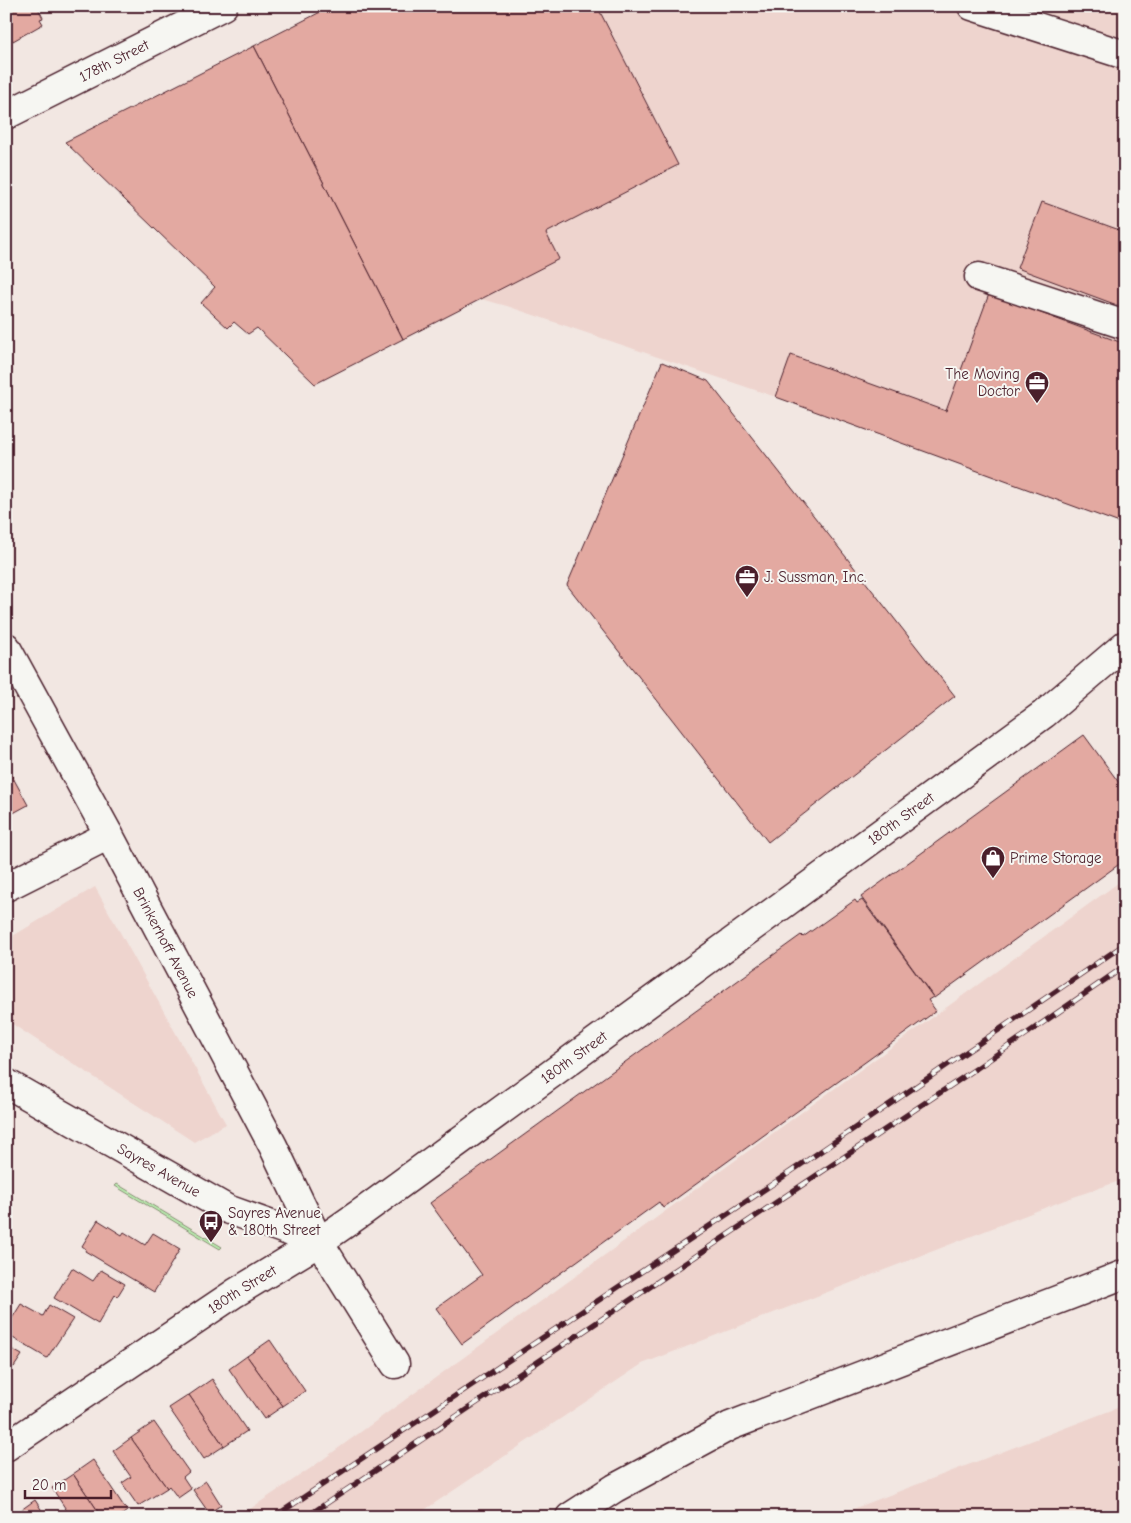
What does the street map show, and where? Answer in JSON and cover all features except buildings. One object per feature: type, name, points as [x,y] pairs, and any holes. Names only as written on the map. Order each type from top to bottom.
[{"type":"street","name":"178th Street","points":[[6,115],[223,6]]},
{"type":"street","points":[[972,6],[1125,55]]},
{"type":"street","points":[[979,276],[1125,325]]},
{"type":"street","name":"180th Street","points":[[6,1447],[235,1293],[319,1242],[1044,714],[1125,645]]},
{"type":"street","name":"Brinkerhoff Avenue","points":[[6,647],[109,835],[273,1146],[319,1242],[395,1364]]},
{"type":"street","points":[[6,886],[109,835]]},
{"type":"street","name":"Sayres Avenue","points":[[6,1083],[227,1209],[319,1242]]},
{"type":"street","points":[[570,1517],[615,1488],[730,1426],[1125,1274]]},
{"type":"shaded area","points":[[597,6],[1125,6],[1125,525],[776,397],[507,306],[481,299],[559,259],[546,233],[678,165]]},
{"type":"shaded area","points":[[1125,878],[1125,1179],[1062,1201],[642,1364],[414,1517],[238,1517],[311,1468]]},
{"type":"shaded area","points":[[95,887],[226,1124],[194,1142],[6,1020],[6,940]]},
{"type":"shaded area","points":[[1125,1405],[1125,1517],[832,1517]]},
{"type":"green space","points":[[117,1184],[222,1247],[220,1249],[115,1186]]},
{"type":"railway","points":[[274,1517],[774,1183],[1125,944]]},
{"type":"railway","points":[[306,1517],[977,1068],[1125,966]]},
{"type":"place","name":"The Moving Doctor","points":[[1037,404]]},
{"type":"place","name":"J. Sussman, Inc.","points":[[747,598]]},
{"type":"place","name":"Prime Storage","points":[[993,879]]},
{"type":"place","name":"Sayres Avenue & 180th Street","points":[[211,1243]]}]
